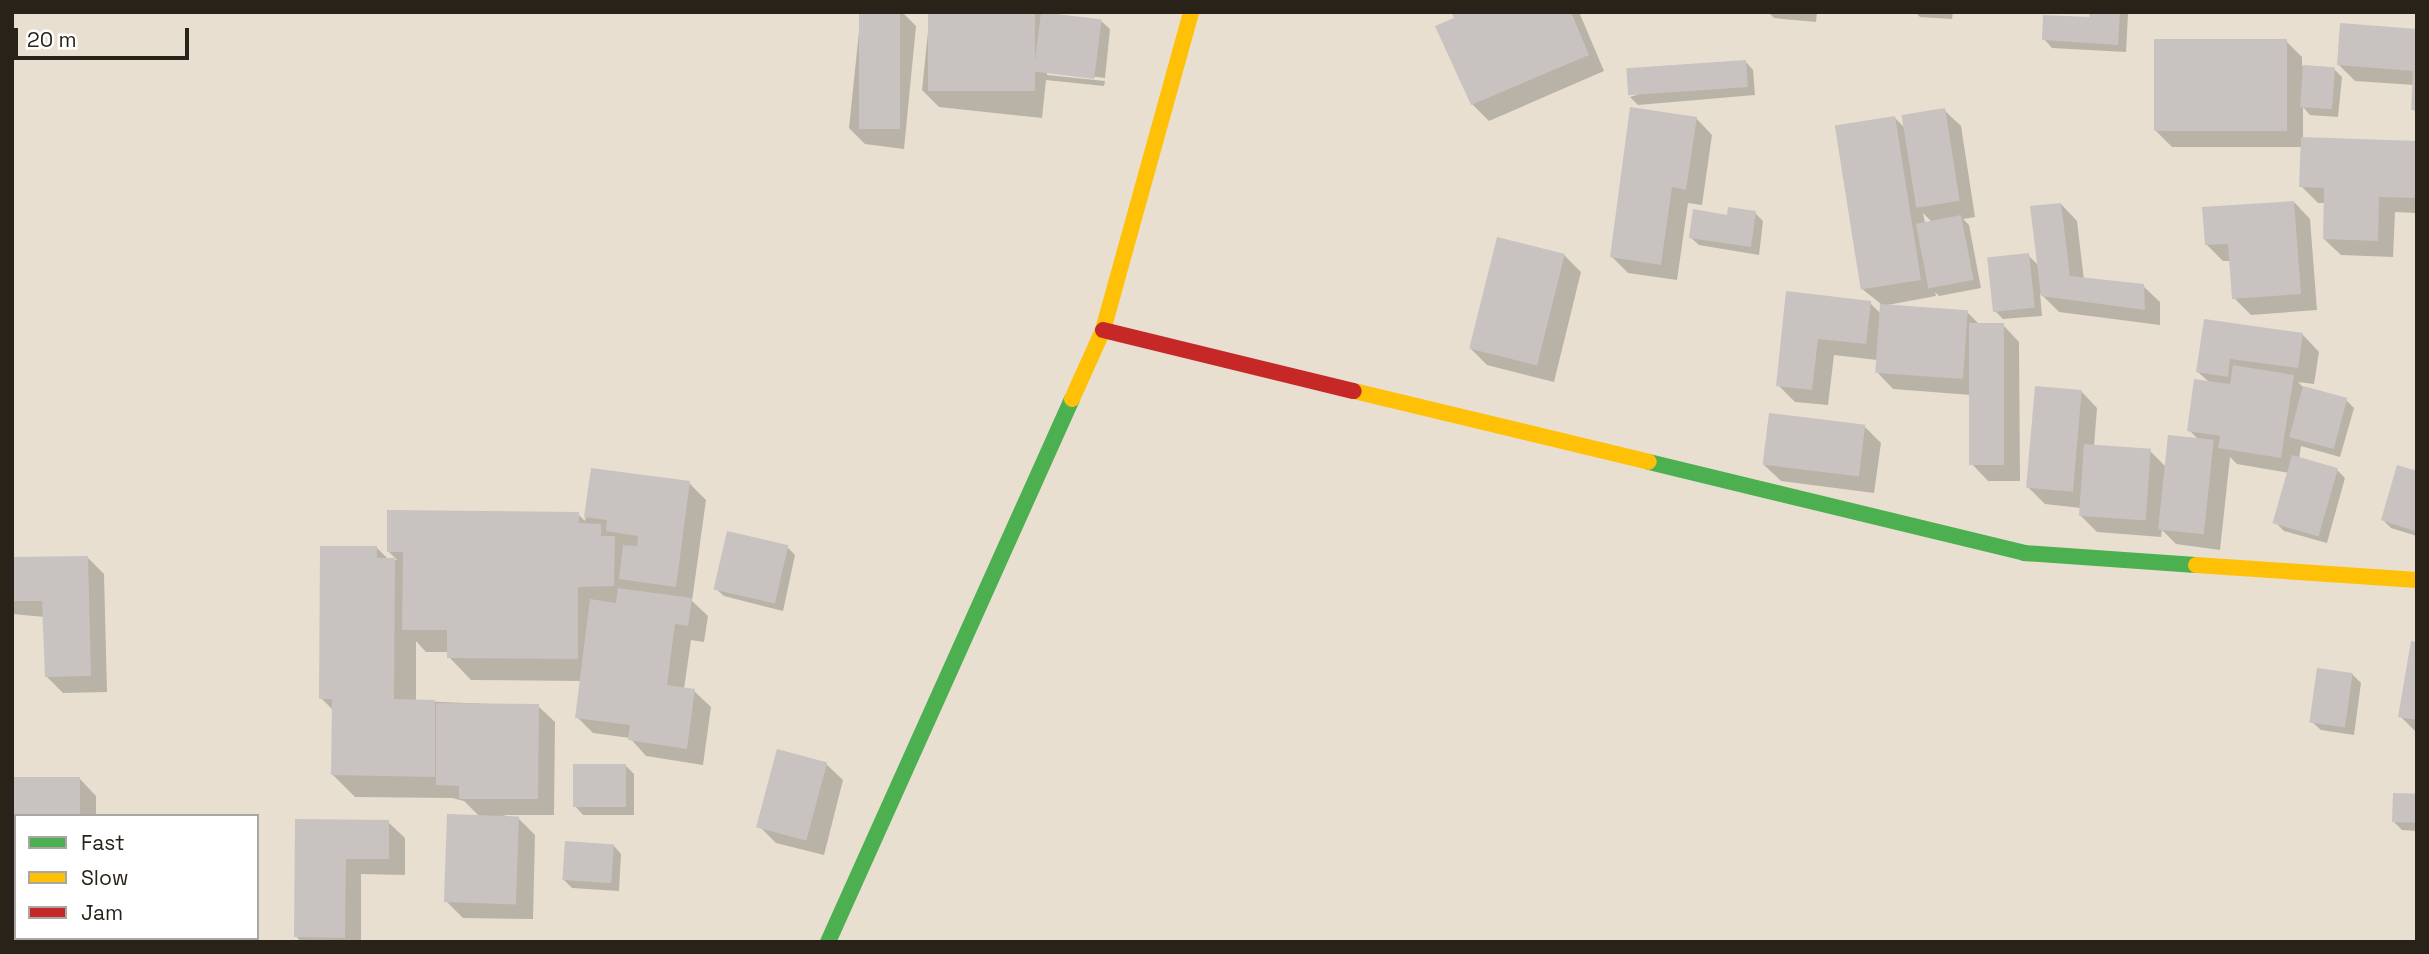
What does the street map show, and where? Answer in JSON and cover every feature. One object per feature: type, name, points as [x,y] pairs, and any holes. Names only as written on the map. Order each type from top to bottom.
[{"type":"street","points":[[828,942],[1103,330],[1191,12]]},
{"type":"street","points":[[1103,330],[2024,553],[2417,580]]},
{"type":"building","points":[[859,12],[900,12],[900,129],[859,129]]},
{"type":"building","points":[[928,12],[1035,12],[1035,91],[928,91]]},
{"type":"building","points":[[1041,12],[1102,19],[1094,79],[1034,72]]},
{"type":"building","points":[[1451,12],[1571,12],[1589,55],[1471,105],[1435,26],[1454,18]]},
{"type":"building","points":[[2090,12],[2120,12],[2118,45],[2042,40],[2043,15],[2089,17]]},
{"type":"building","points":[[2340,23],[2417,29],[2417,110],[2411,110],[2413,71],[2337,65]]},
{"type":"building","points":[[2154,39],[2287,39],[2287,131],[2154,131]]},
{"type":"building","points":[[1746,60],[1748,87],[1628,95],[1626,68]]},
{"type":"building","points":[[2303,65],[2335,67],[2332,109],[2300,107]]},
{"type":"building","points":[[1630,107],[1697,117],[1686,190],[1672,187],[1661,265],[1610,257]]},
{"type":"building","points":[[1945,108],[1960,201],[1916,208],[1902,115]]},
{"type":"building","points":[[1895,116],[1921,280],[1861,289],[1835,126]]},
{"type":"building","points":[[2301,137],[2417,141],[2417,198],[2379,197],[2378,241],[2323,239],[2324,188],[2299,187]]},
{"type":"building","points":[[2294,201],[2301,294],[2232,299],[2228,244],[2205,245],[2202,207]]},
{"type":"building","points":[[2061,203],[2070,276],[2144,284],[2145,310],[2041,296],[2030,206]]},
{"type":"building","points":[[1728,207],[1756,211],[1751,247],[1689,238],[1693,209],[1727,215]]},
{"type":"building","points":[[1961,215],[1974,280],[1928,289],[1916,224]]},
{"type":"building","points":[[1497,237],[1565,254],[1537,366],[1469,349]]},
{"type":"building","points":[[2029,253],[2035,308],[1993,312],[1987,257]]},
{"type":"building","points":[[1786,291],[1871,301],[1866,344],[1818,339],[1812,390],[1776,386]]},
{"type":"building","points":[[1880,304],[1968,310],[1963,379],[1875,373]]},
{"type":"building","points":[[2204,319],[2303,333],[2298,368],[2230,359],[2228,377],[2196,372]]},
{"type":"building","points":[[1969,323],[2004,323],[2004,465],[1969,465]]},
{"type":"building","points":[[2233,365],[2294,375],[2281,458],[2218,448],[2220,436],[2187,431],[2194,379],[2230,384]]},
{"type":"building","points":[[2035,386],[2082,390],[2073,492],[2026,488]]},
{"type":"building","points":[[2303,386],[2347,398],[2334,449],[2289,437]]},
{"type":"building","points":[[1769,413],[1865,425],[1859,476],[1763,465]]},
{"type":"building","points":[[2168,435],[2214,440],[2204,534],[2158,529]]},
{"type":"building","points":[[2084,444],[2151,449],[2146,520],[2079,516]]},
{"type":"building","points":[[2292,455],[2338,468],[2319,536],[2272,523]]},
{"type":"building","points":[[2397,465],[2417,471],[2417,532],[2381,520]]},
{"type":"building","points":[[591,468],[690,481],[676,587],[619,579],[623,545],[637,546],[638,536],[606,531],[607,520],[584,517]]},
{"type":"building","points":[[387,510],[579,512],[579,523],[601,524],[601,536],[615,536],[614,586],[578,587],[578,659],[447,658],[447,630],[402,630],[403,552],[387,552]]},
{"type":"building","points":[[727,531],[788,545],[775,604],[714,589]]},
{"type":"building","points":[[320,546],[377,546],[377,558],[395,558],[394,699],[435,700],[435,777],[331,775],[332,699],[319,699]]},
{"type":"building","points":[[88,556],[91,676],[45,677],[42,601],[12,601],[12,557]]},
{"type":"building","points":[[618,588],[692,598],[688,626],[675,624],[667,685],[695,689],[687,749],[628,740],[630,725],[575,718],[590,599],[616,603]]},
{"type":"building","points":[[2411,641],[2417,642],[2417,720],[2398,717]]},
{"type":"building","points":[[2317,668],[2353,673],[2345,727],[2309,722]]},
{"type":"building","points":[[436,703],[539,704],[538,799],[459,799],[459,786],[436,785]]},
{"type":"building","points":[[777,749],[827,762],[806,841],[756,827]]},
{"type":"building","points":[[573,764],[626,764],[626,807],[573,807]]},
{"type":"building","points":[[12,777],[80,777],[80,814],[14,814],[12,850]]},
{"type":"building","points":[[2393,793],[2417,794],[2416,823],[2392,822]]},
{"type":"building","points":[[447,814],[519,817],[516,904],[444,902]]},
{"type":"building","points":[[295,819],[389,820],[389,859],[346,859],[345,938],[294,937]]},
{"type":"building","points":[[565,841],[614,844],[611,883],[562,880]]},
{"type":"building","points":[[12,877],[14,940],[21,942],[12,942]]},
{"type":"traffic: fast","points":[[828,942],[1072,399]]},
{"type":"traffic: fast","points":[[1649,462],[2024,553],[2196,565]]},
{"type":"traffic: slow","points":[[1072,399],[1103,330],[1191,12]]},
{"type":"traffic: slow","points":[[1354,391],[1649,462]]},
{"type":"traffic: slow","points":[[2196,565],[2417,580]]},
{"type":"traffic: jam","points":[[1103,330],[1354,391]]}]
